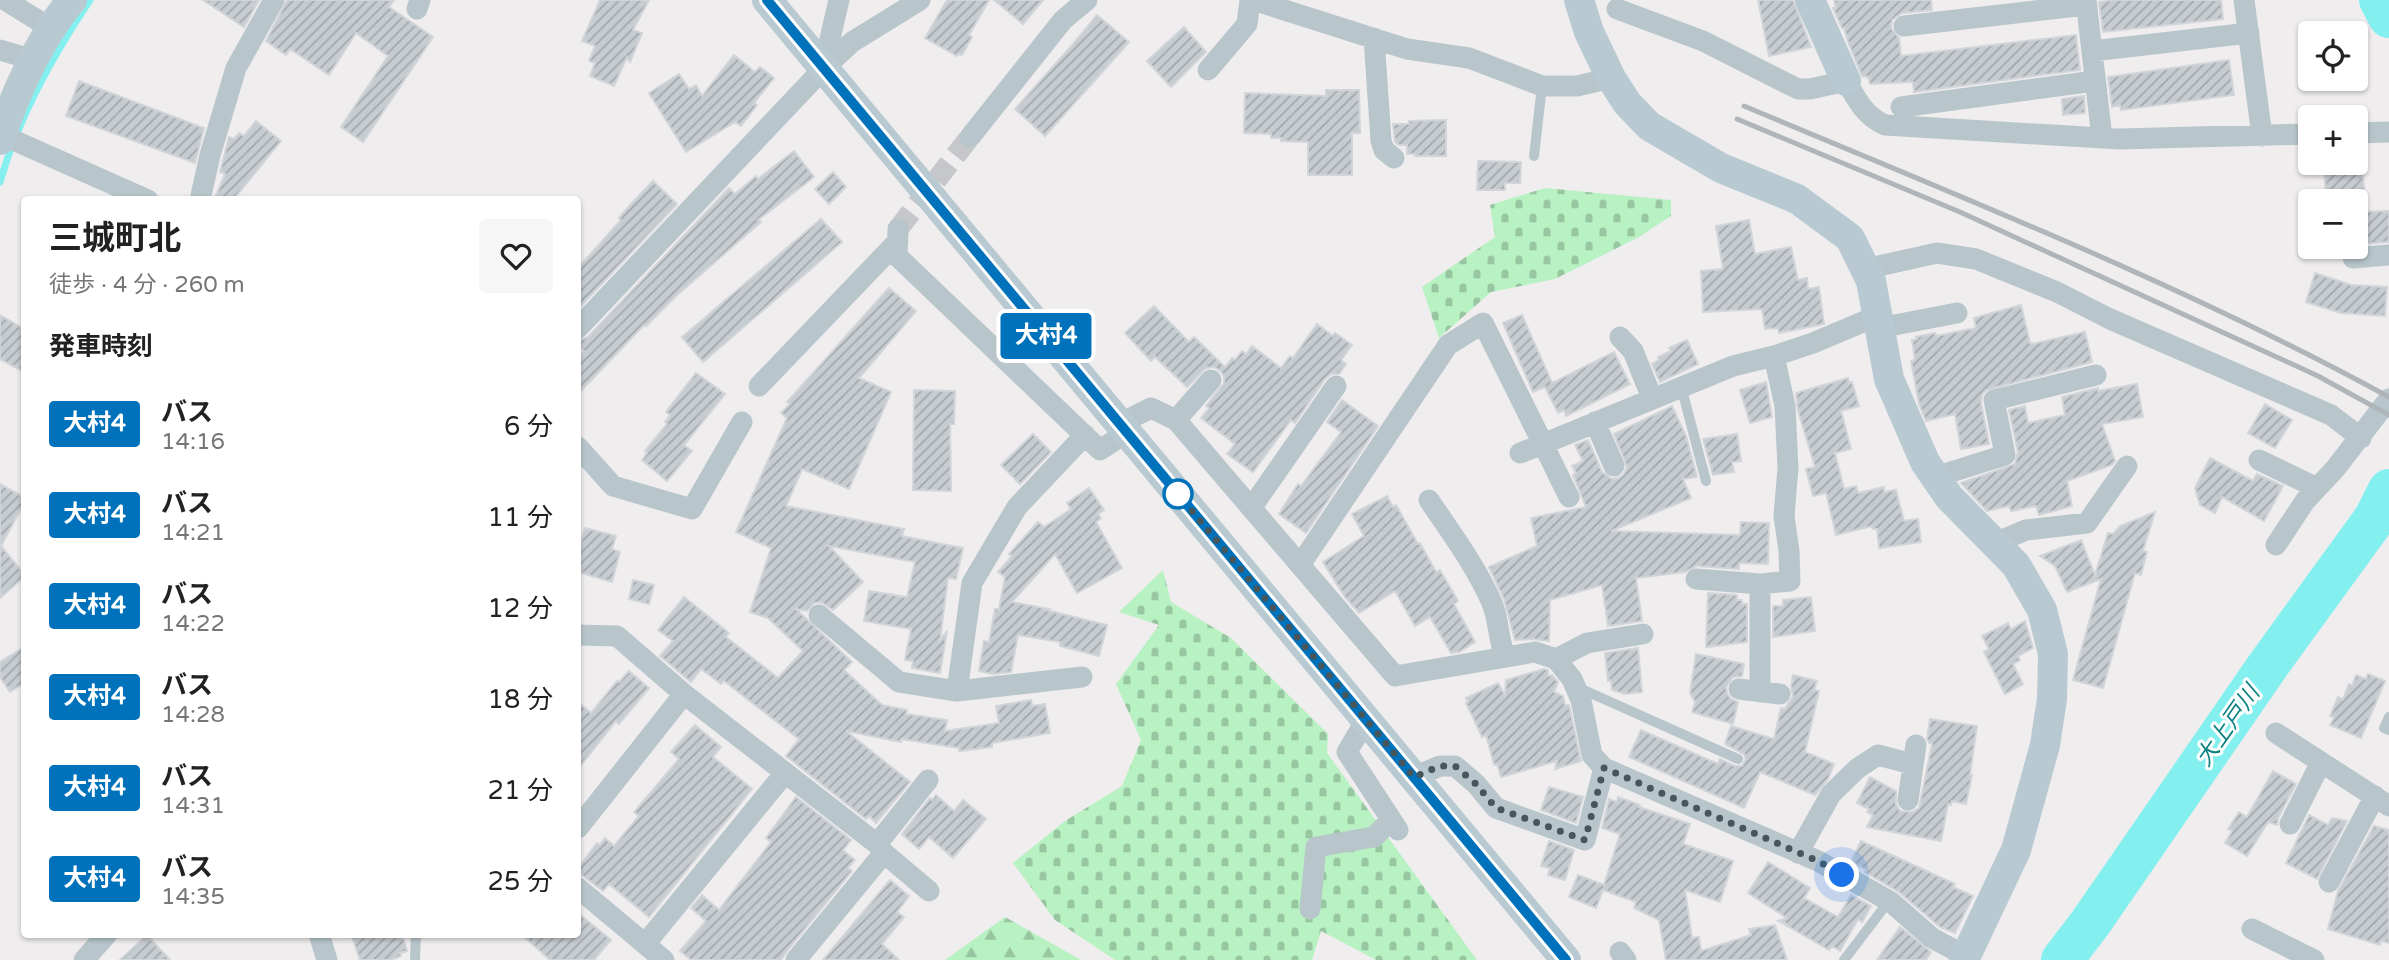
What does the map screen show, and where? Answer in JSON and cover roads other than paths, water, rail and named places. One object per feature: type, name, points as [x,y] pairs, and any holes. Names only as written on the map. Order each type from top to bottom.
[{"type":"street","points":[[5,0],[52,29]]},
{"type":"street","points":[[72,0],[34,60],[2,137],[139,196]]},
{"type":"street","points":[[201,196],[236,68],[274,0]]},
{"type":"street","points":[[767,0],[1566,960]]},
{"type":"street","points":[[823,69],[839,0]]},
{"type":"street","points":[[581,325],[823,69],[852,42],[920,0]]},
{"type":"street","points":[[970,137],[1063,20],[1087,0]]},
{"type":"street","points":[[1208,70],[1247,24],[1252,0],[1407,49],[1469,58],[1542,86],[1577,86],[1611,78]]},
{"type":"street","points":[[1810,0],[1846,81],[1862,109],[1874,120],[1885,125],[1901,107],[2095,81]]},
{"type":"street","points":[[2244,0],[2262,136]]},
{"type":"street","points":[[758,386],[898,235],[897,256],[1100,450],[1123,428],[1151,408],[1176,420],[1395,676],[1535,652],[1556,659],[1576,687],[1592,755],[1604,768],[1818,861],[1889,901],[1932,938],[1965,958],[2016,850],[2045,746],[2052,699],[2053,654],[2042,610],[2016,565],[1949,497],[1925,462],[1889,379],[1871,281],[1850,238],[1797,199],[1721,168],[1649,126],[1626,103],[1589,32],[1605,3],[1703,41],[1798,89],[1846,81]]},
{"type":"street","points":[[1904,26],[2086,3],[2102,138]]},
{"type":"street","points":[[2092,51],[2249,33]]},
{"type":"street","points":[[1374,38],[1381,141],[1384,150],[1394,158]]},
{"type":"street","points":[[0,50],[34,60]]},
{"type":"street","points":[[1901,107],[2102,138],[2298,134]]},
{"type":"street","points":[[2368,133],[2389,132]]},
{"type":"street","points":[[1865,269],[1937,253],[1976,259],[2057,292],[2110,319],[2331,415],[2361,438]]},
{"type":"street","points":[[2368,257],[2389,255]]},
{"type":"street","points":[[1520,453],[1733,366],[1774,356],[1878,322],[1957,313]]},
{"type":"street","points":[[1300,565],[1448,345],[1483,323],[1569,497]]},
{"type":"street","points":[[1620,337],[1633,351],[1652,398]]},
{"type":"street","points":[[1696,579],[1760,584],[1790,580],[1784,516],[1788,468],[1785,406],[1774,356]]},
{"type":"street","points":[[1935,477],[2005,455],[1994,400],[2096,375]]},
{"type":"street","points":[[1176,420],[1211,380]]},
{"type":"street","points":[[1252,507],[1336,387]]},
{"type":"street","points":[[2276,545],[2305,501],[2361,438],[2389,399]]},
{"type":"street","points":[[581,450],[613,486],[692,509],[742,422]]},
{"type":"street","points":[[1595,422],[1614,466]]},
{"type":"street","points":[[957,691],[972,583],[1017,507],[1085,435]]},
{"type":"street","points":[[2259,460],[2317,488]]},
{"type":"street","points":[[1995,543],[2026,530],[2087,523],[2127,466]]},
{"type":"street","points":[[1429,500],[1472,566],[1493,605],[1499,641],[1505,656]]},
{"type":"street","points":[[1739,689],[1770,693],[1760,584]]},
{"type":"street","points":[[819,615],[899,682],[957,691],[1082,677]]},
{"type":"street","points":[[1556,659],[1587,643],[1643,634]]},
{"type":"street","points":[[581,635],[617,636],[684,694],[929,891]]},
{"type":"street","points":[[581,824],[684,694]]},
{"type":"street","points":[[1310,909],[1316,847],[1374,836],[1395,826],[1347,752],[1366,720]]},
{"type":"street","points":[[2276,733],[2382,801],[2329,882]]},
{"type":"street","points":[[1798,853],[1830,794],[1858,768],[1878,755],[1914,754],[1908,800]]},
{"type":"street","points":[[2290,824],[2321,762]]},
{"type":"street","points":[[1414,777],[1440,766],[1455,766],[1476,784],[1496,808],[1585,840],[1604,768]]},
{"type":"street","points":[[645,944],[785,773]]},
{"type":"street","points":[[796,960],[928,780]]},
{"type":"street","points":[[581,891],[664,960]]},
{"type":"street","points":[[2252,929],[2314,960]]},
{"type":"street","points":[[89,958],[104,938]]},
{"type":"street","points":[[320,938],[327,960]]},
{"type":"lane","points":[[1534,156],[1542,86]]},
{"type":"lane","points":[[1681,386],[1706,481]]},
{"type":"lane","points":[[1576,687],[1738,759]]},
{"type":"lane","points":[[2389,717],[2384,728],[2389,730]]},
{"type":"lane","points":[[1844,960],[1889,901]]},
{"type":"lane","points":[[415,960],[416,938]]},
{"type":"waterway","points":[[0,182],[27,110],[90,0]]},
{"type":"waterway","name":"大上戸川","points":[[2380,0],[2389,17]]},
{"type":"waterway","name":"大上戸川","points":[[2062,960],[2269,664],[2375,518],[2389,490]]},
{"type":"tunnel","points":[[898,229],[970,137]]},
{"type":"railway","points":[[1744,106],[2151,279],[2389,397]]},
{"type":"railway","points":[[1737,119],[1960,212],[2318,376],[2389,415]]}]
